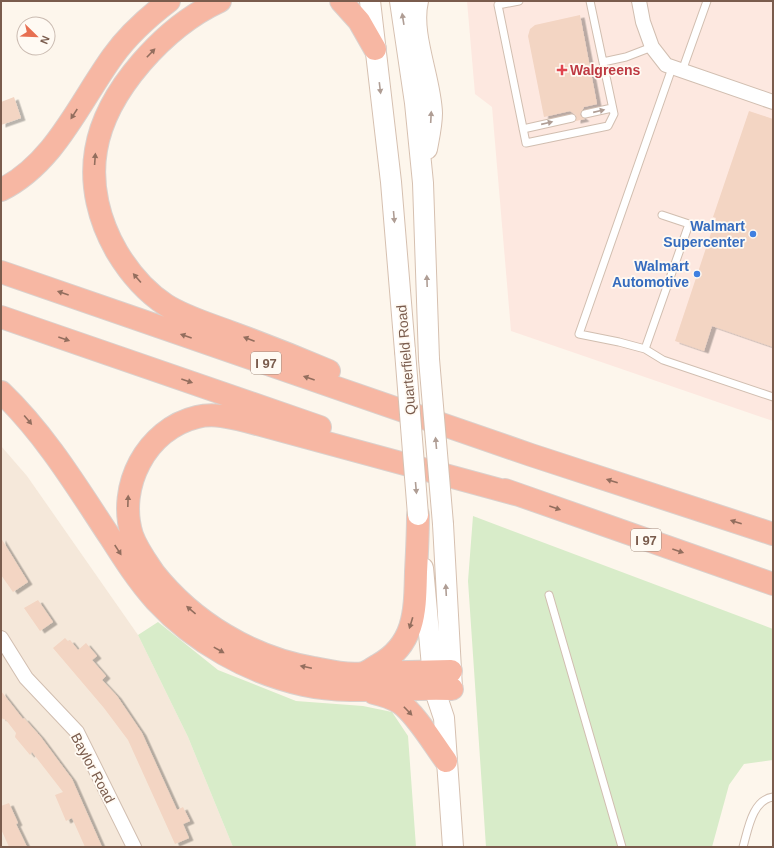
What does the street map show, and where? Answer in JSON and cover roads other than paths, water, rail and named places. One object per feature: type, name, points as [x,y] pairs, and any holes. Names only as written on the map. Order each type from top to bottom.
[{"type":"highway","points":[[1,190],[12,184],[35,166],[56,142],[113,55],[134,31],[169,1]]},
{"type":"highway","points":[[220,1],[178,27],[149,54],[115,100],[101,130],[96,150],[94,192],[101,216],[112,243],[125,265],[143,286],[160,300],[182,313],[291,355],[531,455]]},
{"type":"highway","points":[[341,1],[360,21],[375,49]]},
{"type":"highway","name":"I 97","points":[[1,272],[531,455],[773,534]]},
{"type":"highway","name":"I 97","points":[[1,317],[773,584]]},
{"type":"highway","points":[[1,392],[40,435],[66,470],[132,570],[156,600],[179,623],[205,643],[272,676],[305,685],[363,681],[443,680]]},
{"type":"highway","points":[[446,761],[410,712],[401,704],[363,681],[340,673],[276,660],[246,646],[214,628],[190,610],[167,589],[139,551],[132,535],[128,512],[129,493],[134,474],[144,454],[160,436],[179,424],[197,417],[221,416],[254,423],[519,495]]},
{"type":"highway","points":[[363,681],[399,649],[411,625],[415,611],[418,515]]},
{"type":"main road","name":"Quarterfield Road","points":[[370,1],[392,182],[418,515],[443,680]]},
{"type":"main road","name":"Quarterfield Road","points":[[400,1],[415,103],[423,183],[429,359],[442,524],[444,718],[453,847]]},
{"type":"main road","points":[[418,1],[416,9],[419,40],[432,113],[423,183]]},
{"type":"street","points":[[639,1],[643,22],[652,47],[666,65],[773,102]]},
{"type":"street","name":"Baylor Road","points":[[1,638],[26,678],[76,732],[134,847]]},
{"type":"lane","points":[[519,1],[497,3],[526,143],[608,126],[612,119],[612,108],[590,1]]},
{"type":"lane","points":[[707,1],[678,69],[579,334],[646,349],[663,360],[773,397]]},
{"type":"lane","points":[[603,62],[632,55],[652,47]]},
{"type":"lane","points":[[585,114],[612,108]]},
{"type":"lane","points":[[523,129],[572,118]]},
{"type":"lane","points":[[646,349],[689,224],[662,215]]},
{"type":"lane","points":[[549,595],[622,847]]},
{"type":"lane","points":[[743,847],[755,808],[767,798],[773,797]]},
{"type":"place","name":"Walgreens","points":[[562,70]]},
{"type":"place","name":"Walmart Supercenter","points":[[753,234]]},
{"type":"place","name":"Walmart Automotive","points":[[697,274]]}]
